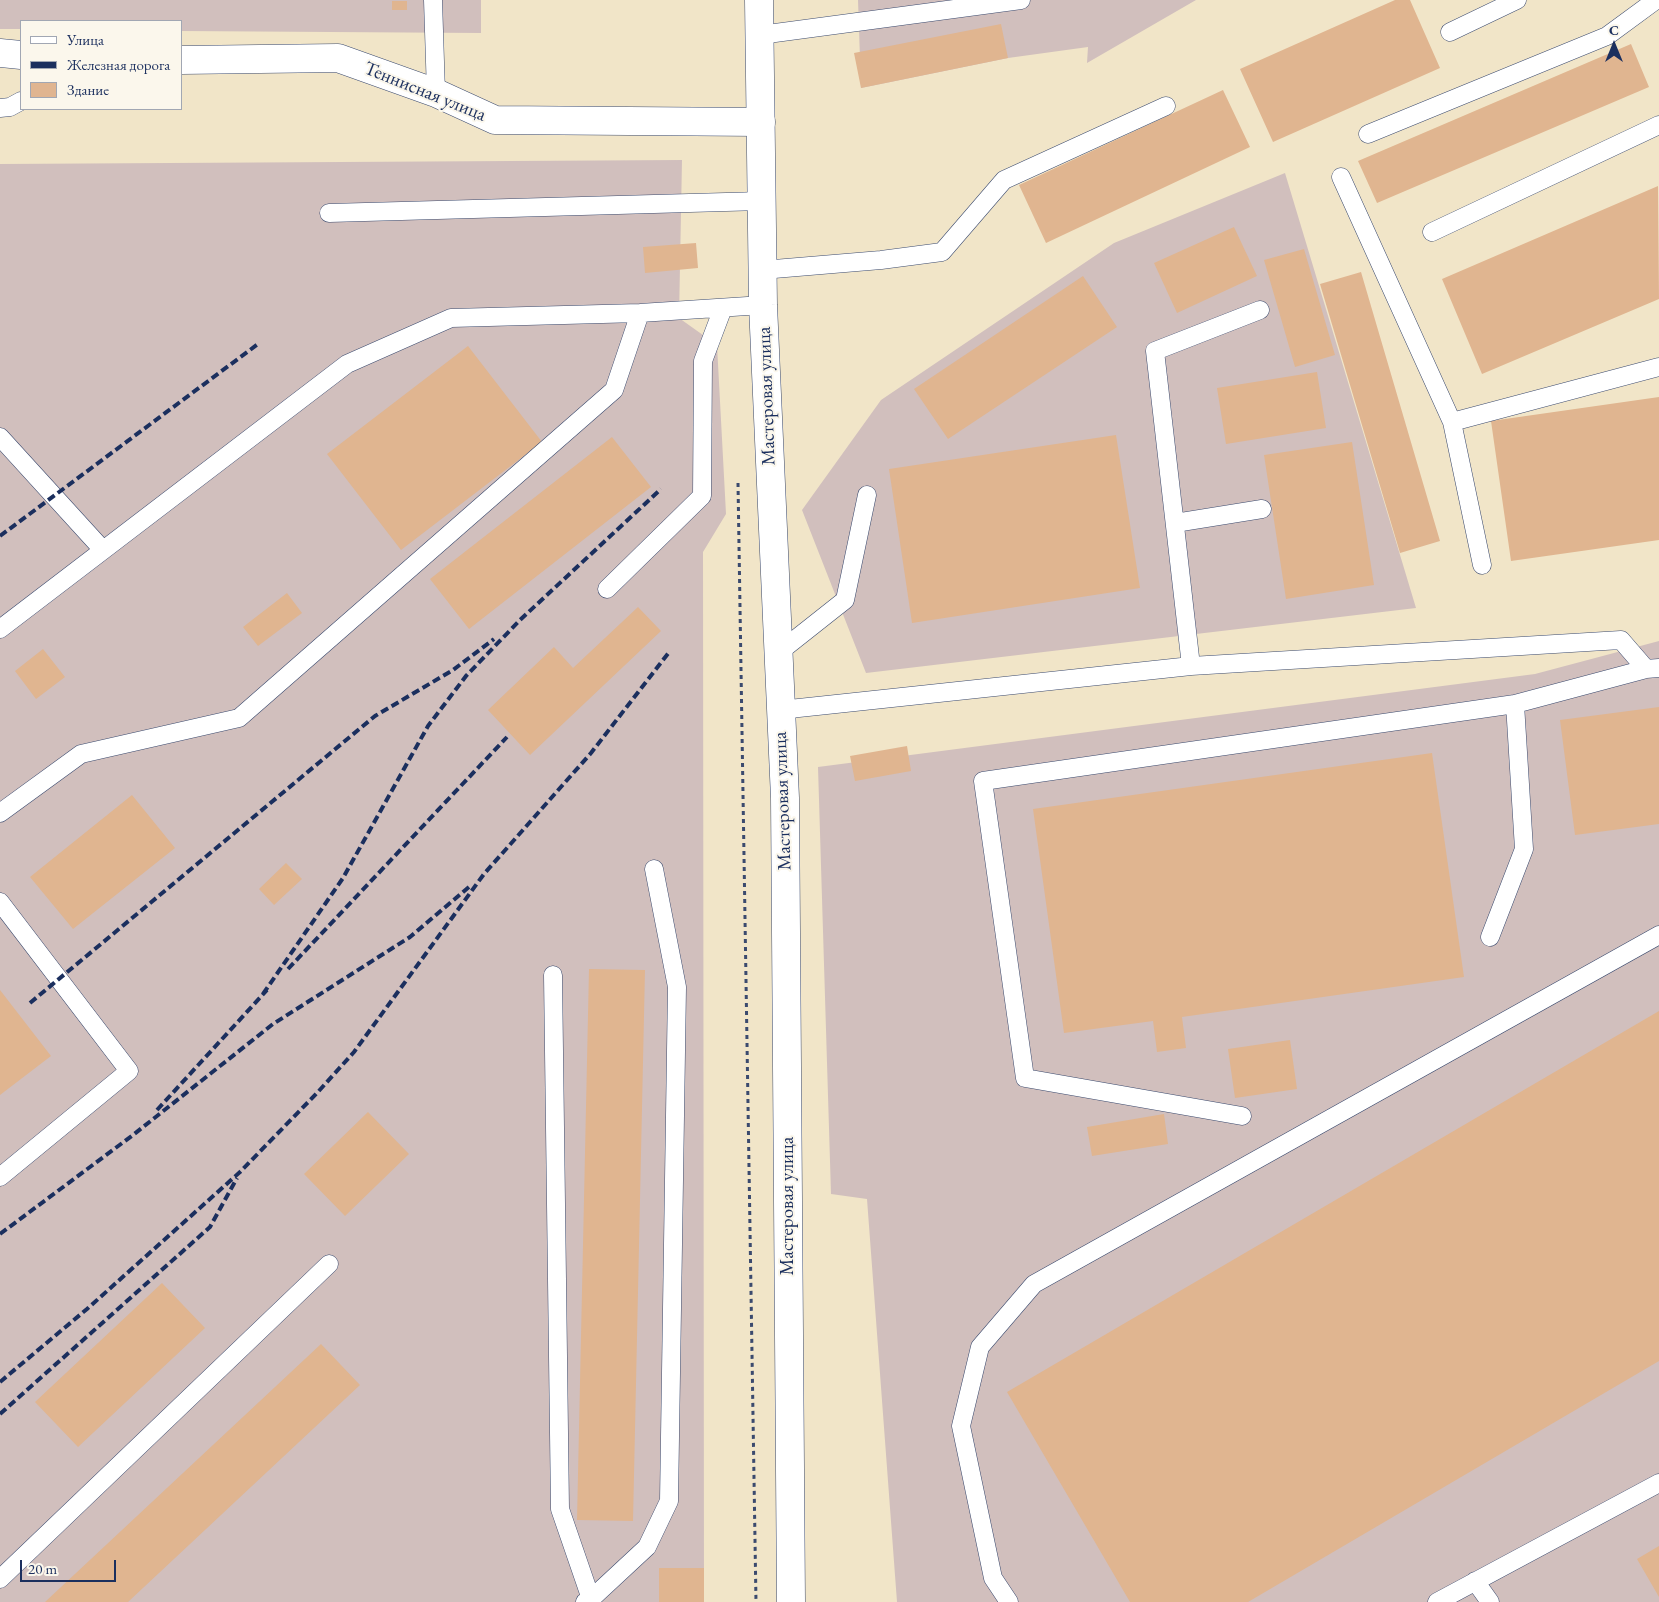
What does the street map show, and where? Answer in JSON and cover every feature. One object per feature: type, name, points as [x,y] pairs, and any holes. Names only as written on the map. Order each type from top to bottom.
[{"type":"main road","name":"Мастеровая улица","points":[[759,0],[763,305],[785,798],[792,1602]]},
{"type":"main road","points":[[0,53],[20,55]]},
{"type":"main road","name":"Теннисная улица","points":[[182,60],[338,58],[436,93],[496,120],[761,122]]},
{"type":"lane","points":[[433,0],[436,93]]},
{"type":"lane","points":[[760,35],[1021,0]]},
{"type":"lane","points":[[1450,32],[1517,0]]},
{"type":"lane","points":[[1368,134],[1607,36],[1656,0]]},
{"type":"lane","points":[[0,108],[10,107],[20,102]]},
{"type":"lane","points":[[762,270],[882,260],[942,252],[1004,180],[1166,106]]},
{"type":"lane","points":[[1432,232],[1659,125]]},
{"type":"lane","points":[[1341,177],[1452,422],[1482,565]]},
{"type":"lane","points":[[329,213],[762,201]]},
{"type":"lane","points":[[0,629],[347,364],[451,318],[640,313],[763,305]]},
{"type":"lane","points":[[607,590],[702,496],[703,361],[723,308]]},
{"type":"lane","points":[[1191,666],[1155,352],[1260,310]]},
{"type":"lane","points":[[0,813],[81,754],[239,718],[614,390],[640,313]]},
{"type":"lane","points":[[1452,422],[1659,367]]},
{"type":"lane","points":[[0,437],[103,550]]},
{"type":"lane","points":[[778,653],[845,600],[867,495]]},
{"type":"lane","points":[[1175,523],[1262,508]]},
{"type":"lane","points":[[780,710],[1191,666],[1621,640],[1653,668]]},
{"type":"lane","points":[[1242,1116],[1025,1078],[983,781],[1515,704],[1653,668]]},
{"type":"lane","points":[[1490,937],[1524,849],[1515,704]]},
{"type":"lane","points":[[553,976],[560,1509],[589,1601],[647,1547],[669,1501],[677,987],[654,869]]},
{"type":"lane","points":[[0,902],[129,1071],[0,1176]]},
{"type":"lane","points":[[1009,1602],[993,1578],[962,1426],[980,1347],[1034,1284],[1659,935]]},
{"type":"lane","points":[[0,1579],[329,1264]]},
{"type":"lane","points":[[1437,1602],[1659,1483]]},
{"type":"lane","points":[[1475,1581],[1490,1602]]},
{"type":"path","points":[[738,476],[756,1602]]},
{"type":"shaded area","points":[[0,0],[481,0],[481,33],[182,31],[182,20],[20,20],[20,29],[0,29]]},
{"type":"shaded area","points":[[858,0],[1196,0],[1087,63],[1088,47],[1008,58],[861,88]]},
{"type":"shaded area","points":[[682,160],[679,318],[717,345],[726,514],[703,552],[704,1602],[0,1602],[0,164]]},
{"type":"shaded area","points":[[1285,173],[1416,608],[866,673],[802,510],[881,400],[1114,243]]},
{"type":"shaded area","points":[[1659,641],[1659,1602],[897,1602],[867,1199],[831,1194],[818,767],[1535,674]]},
{"type":"building","points":[[1395,0],[1410,0],[1440,68],[1273,142],[1240,69]]},
{"type":"building","points":[[392,1],[407,1],[407,10],[392,10]]},
{"type":"building","points":[[1001,24],[1008,58],[861,88],[854,53]]},
{"type":"building","points":[[1631,44],[1649,87],[1377,203],[1358,161]]},
{"type":"building","points":[[1223,90],[1250,147],[1046,243],[1019,185]]},
{"type":"building","points":[[1658,186],[1659,299],[1482,374],[1442,279]]},
{"type":"building","points":[[1234,227],[1257,276],[1177,313],[1154,263]]},
{"type":"building","points":[[696,243],[698,268],[645,273],[643,247]]},
{"type":"building","points":[[1304,249],[1335,355],[1295,367],[1264,260]]},
{"type":"building","points":[[1361,272],[1440,541],[1400,553],[1320,284]]},
{"type":"building","points":[[1083,276],[1117,327],[948,439],[914,389]]},
{"type":"building","points":[[468,346],[542,442],[401,550],[327,454]]},
{"type":"building","points":[[1317,372],[1326,428],[1226,444],[1217,388]]},
{"type":"building","points":[[1659,397],[1659,540],[1511,561],[1491,421]]},
{"type":"building","points":[[1116,435],[1140,588],[912,623],[889,469]]},
{"type":"building","points":[[612,437],[651,487],[469,629],[430,579]]},
{"type":"building","points":[[1352,442],[1374,585],[1286,599],[1264,455]]},
{"type":"building","points":[[287,593],[302,613],[258,646],[243,627]]},
{"type":"building","points":[[638,607],[661,631],[530,755],[488,710],[554,647],[573,668]]},
{"type":"building","points":[[43,649],[65,677],[36,699],[15,671]]},
{"type":"building","points":[[1659,707],[1659,824],[1575,835],[1560,720]]},
{"type":"building","points":[[907,746],[911,771],[855,781],[850,756]]},
{"type":"building","points":[[1432,753],[1464,977],[1182,1017],[1186,1048],[1157,1052],[1153,1021],[1064,1033],[1033,809]]},
{"type":"building","points":[[132,795],[175,848],[73,929],[30,877]]},
{"type":"building","points":[[286,863],[302,879],[274,905],[259,889]]},
{"type":"building","points":[[589,969],[645,970],[633,1521],[577,1520]]},
{"type":"building","points":[[0,990],[51,1056],[0,1095]]},
{"type":"building","points":[[1659,1011],[1659,1361],[1248,1602],[1130,1602],[1007,1392]]},
{"type":"building","points":[[1290,1040],[1297,1089],[1235,1098],[1228,1049]]},
{"type":"building","points":[[368,1112],[409,1154],[345,1216],[304,1174]]},
{"type":"building","points":[[1164,1114],[1168,1144],[1092,1156],[1087,1127]]},
{"type":"building","points":[[162,1283],[205,1328],[78,1447],[35,1402]]},
{"type":"building","points":[[321,1344],[360,1385],[128,1602],[45,1602]]},
{"type":"building","points":[[1659,1546],[1659,1597],[1637,1559]]},
{"type":"building","points":[[659,1568],[704,1568],[704,1602],[659,1602]]},
{"type":"railway","points":[[0,536],[258,344]]},
{"type":"railway","points":[[263,994],[343,878],[428,726],[466,676],[520,620],[661,489]]},
{"type":"railway","points":[[30,1003],[375,716],[453,670],[494,639]]},
{"type":"railway","points":[[0,1382],[87,1309],[240,1172],[317,1093],[354,1052],[484,874],[591,753],[670,651]]},
{"type":"railway","points":[[288,969],[507,737]]},
{"type":"railway","points":[[0,1234],[133,1135],[273,1024],[410,937],[469,887]]},
{"type":"railway","points":[[157,1110],[267,990]]},
{"type":"railway","points":[[0,1414],[210,1227],[237,1178]]}]
